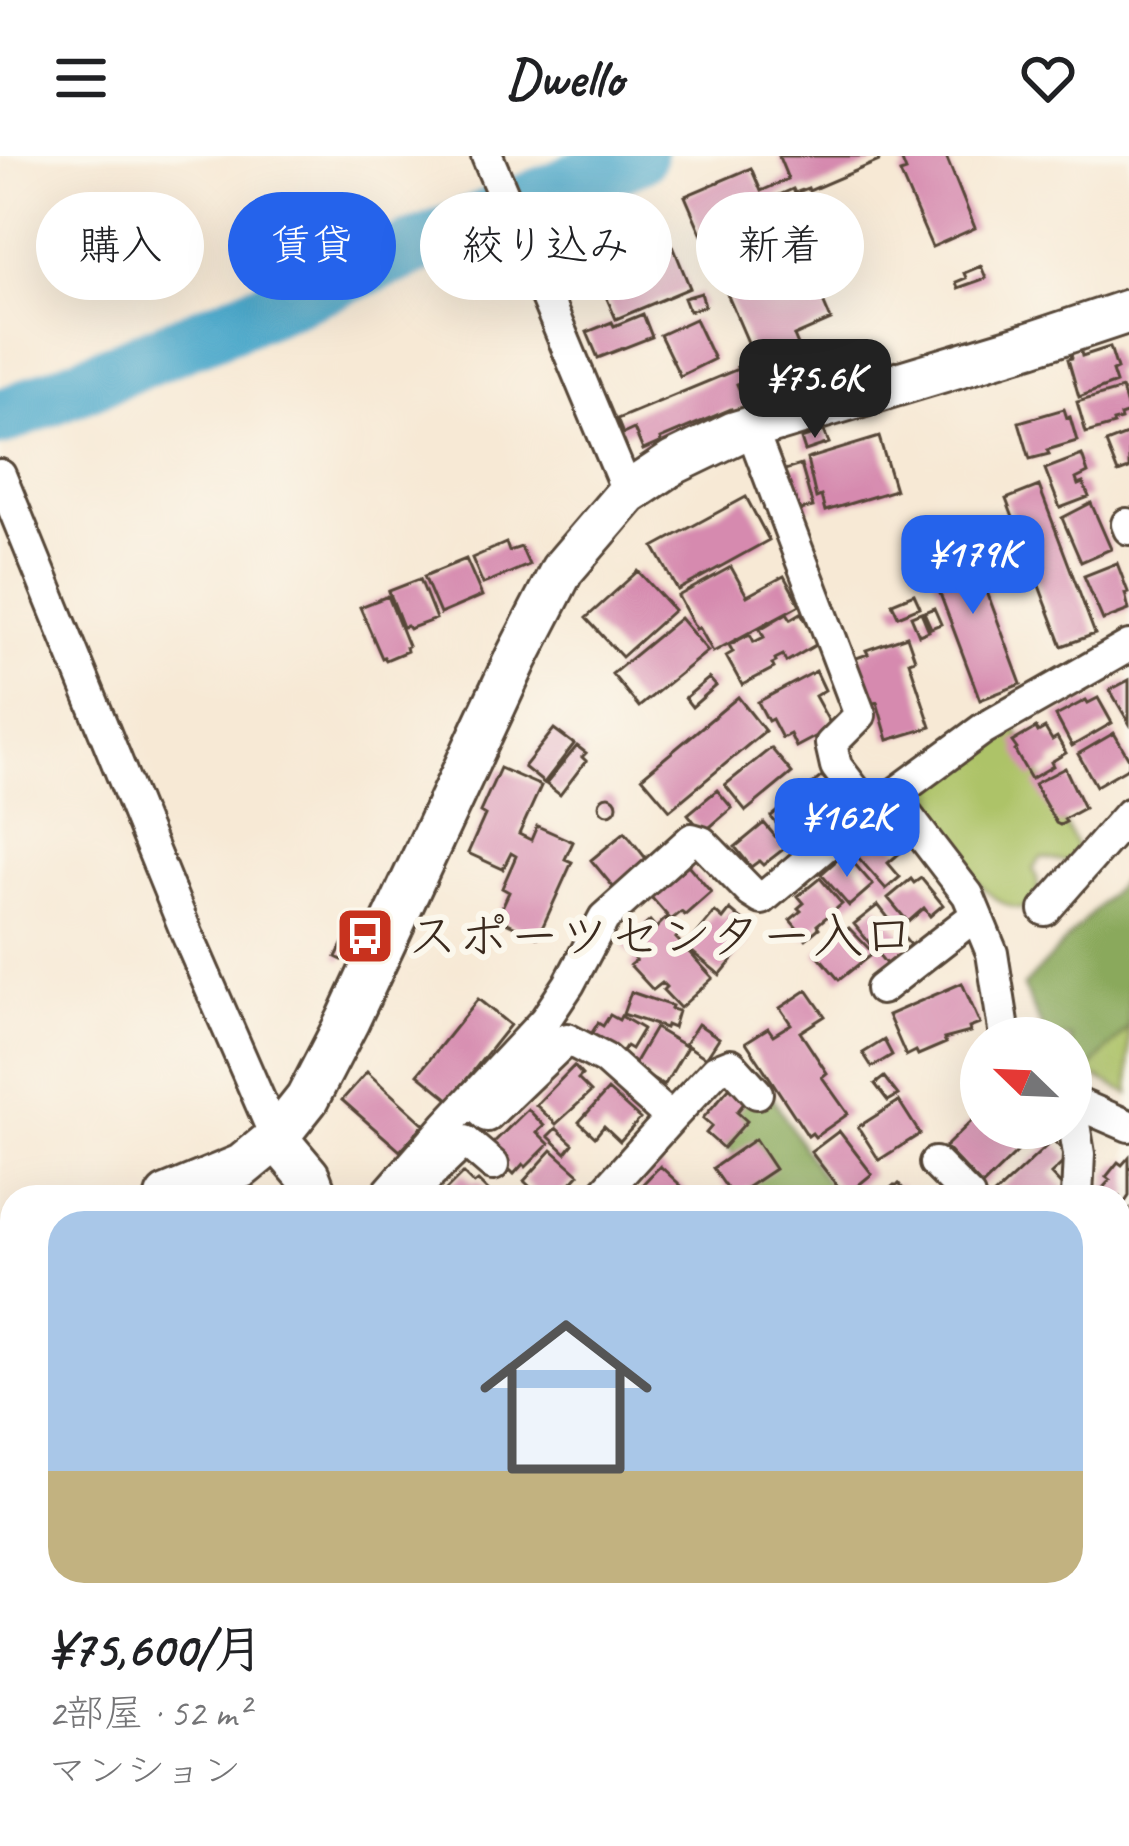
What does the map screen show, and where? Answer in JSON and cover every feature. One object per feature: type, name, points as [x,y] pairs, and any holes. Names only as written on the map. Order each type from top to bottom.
[{"type":"street","points":[[489,161],[628,493]]},
{"type":"street","points":[[196,1185],[242,1166],[276,1138],[307,1099],[562,570],[628,493],[673,463],[751,428],[1129,310]]},
{"type":"street","points":[[751,428],[860,715],[831,744],[836,766],[881,802],[968,895],[992,953],[1002,1017]]},
{"type":"street","points":[[0,475],[187,934],[276,1138],[311,1185]]},
{"type":"street","points":[[396,1185],[554,1008],[604,918],[692,839],[702,842],[762,898],[881,802],[983,729],[1129,646]]},
{"type":"street","points":[[1045,910],[1129,814]]},
{"type":"street","points":[[880,989],[976,915]]},
{"type":"street","points":[[470,1101],[488,1116],[567,1039],[605,1059],[670,1118]]},
{"type":"street","points":[[606,1179],[716,1070],[731,1064],[757,1093]]},
{"type":"street","points":[[1092,1111],[1129,1126]]},
{"type":"street","points":[[420,1185],[465,1142],[493,1165]]},
{"type":"street","points":[[1078,1149],[1078,1185]]},
{"type":"street","points":[[935,1163],[957,1185]]},
{"type":"green space","points":[[1016,729],[1078,849],[1067,862],[1041,858],[1033,869],[1039,893],[1024,909],[1008,906],[979,884],[925,803],[934,781]]},
{"type":"green space","points":[[1129,873],[1129,1027],[1092,1067],[1092,1017],[1037,1017],[1023,987]]},
{"type":"green space","points":[[1129,1026],[1129,1094],[1092,1075],[1092,1063]]},
{"type":"green space","points":[[758,1074],[829,1185],[749,1185],[711,1115]]},
{"type":"building","points":[[876,156],[879,161],[809,191],[696,192],[696,222],[685,196],[751,168],[761,191],[788,179],[779,157]]},
{"type":"building","points":[[900,156],[946,156],[975,228],[932,247],[900,173],[906,171]]},
{"type":"building","points":[[672,246],[690,288],[672,296]]},
{"type":"building","points":[[981,266],[986,278],[958,288],[956,282],[966,278],[964,273]]},
{"type":"building","points":[[696,294],[705,306],[689,311],[684,298]]},
{"type":"building","points":[[608,300],[661,300],[616,319]]},
{"type":"building","points":[[730,300],[822,300],[831,320],[794,336],[807,367],[766,384]]},
{"type":"building","points":[[643,314],[652,337],[598,358],[587,332]]},
{"type":"building","points":[[695,319],[714,359],[680,376],[660,335]]},
{"type":"building","points":[[1110,347],[1116,383],[1079,397],[1069,351],[1080,348],[1082,356]]},
{"type":"building","points":[[752,361],[769,399],[754,405],[744,381],[737,384],[746,406],[643,450],[634,429],[623,434],[617,419]]},
{"type":"building","points":[[1122,389],[1129,413],[1114,425],[1086,433],[1077,402]]},
{"type":"building","points":[[1064,409],[1077,441],[1030,459],[1019,422]]},
{"type":"building","points":[[824,431],[829,443],[805,451],[801,439]]},
{"type":"building","points":[[1129,434],[1129,469],[1118,473],[1106,443]]},
{"type":"building","points":[[879,437],[895,490],[825,511],[821,496],[816,498],[807,459]]},
{"type":"building","points":[[1082,455],[1088,473],[1076,479],[1089,497],[1060,508],[1045,469]]},
{"type":"building","points":[[801,465],[813,507],[793,512],[781,471]]},
{"type":"building","points":[[1039,486],[1095,634],[1062,646],[1006,499]]},
{"type":"building","points":[[746,497],[769,540],[678,590],[654,547]]},
{"type":"building","points":[[1091,503],[1111,549],[1081,562],[1062,518]]},
{"type":"building","points":[[966,535],[1021,684],[980,700],[924,551]]},
{"type":"building","points":[[506,543],[509,551],[521,547],[529,565],[483,584],[472,558]]},
{"type":"building","points":[[466,559],[482,596],[440,614],[424,576]]},
{"type":"building","points":[[1117,563],[1129,610],[1103,620],[1084,576]]},
{"type":"building","points":[[731,567],[747,596],[784,576],[800,605],[713,652],[678,596]]},
{"type":"building","points":[[638,571],[674,610],[622,657],[586,618]]},
{"type":"building","points":[[420,579],[436,619],[409,629],[403,627],[389,591]]},
{"type":"building","points":[[914,594],[920,607],[898,616],[892,603]]},
{"type":"building","points":[[388,596],[408,646],[407,651],[386,660],[360,607]]},
{"type":"building","points":[[934,608],[941,624],[931,628],[924,612]]},
{"type":"building","points":[[921,612],[929,631],[919,635],[911,616]]},
{"type":"building","points":[[787,613],[791,619],[801,613],[819,643],[786,662],[783,655],[775,659],[774,668],[742,685],[726,656],[733,652],[729,645],[750,634],[754,642],[764,637],[760,629]]},
{"type":"building","points":[[680,618],[708,651],[639,707],[612,674]]},
{"type":"building","points":[[907,636],[915,659],[909,661],[931,727],[888,740],[877,702],[867,705],[851,660]]},
{"type":"building","points":[[816,671],[825,690],[815,696],[831,725],[796,747],[790,734],[782,738],[758,702]]},
{"type":"building","points":[[709,678],[716,686],[692,707],[685,698]]},
{"type":"building","points":[[1129,680],[1129,723],[1110,690]]},
{"type":"building","points":[[738,697],[765,731],[670,810],[642,777]]},
{"type":"building","points":[[1098,698],[1112,723],[1072,746],[1056,716]]},
{"type":"building","points":[[1036,728],[1038,732],[1045,728],[1052,740],[1057,737],[1066,753],[1031,779],[1012,742]]},
{"type":"building","points":[[554,729],[574,744],[544,783],[524,767]]},
{"type":"building","points":[[1114,733],[1129,767],[1096,786],[1078,754]]},
{"type":"building","points":[[577,746],[586,753],[582,757],[586,761],[560,795],[546,784]]},
{"type":"building","points":[[771,748],[792,773],[746,811],[725,785]]},
{"type":"building","points":[[500,768],[541,786],[519,834],[531,840],[537,826],[573,842],[565,859],[572,862],[538,937],[497,918],[509,892],[502,888],[516,856],[511,853],[503,869],[468,853]]},
{"type":"building","points":[[1065,768],[1084,808],[1060,825],[1034,784]]},
{"type":"building","points":[[822,776],[846,804],[824,824],[799,795]]},
{"type":"building","points":[[717,790],[732,808],[703,833],[688,814]]},
{"type":"building","points":[[608,796],[617,805],[608,814],[599,805]]},
{"type":"building","points":[[797,796],[819,824],[793,844],[771,817]]},
{"type":"building","points":[[764,823],[785,848],[763,865],[759,861],[751,867],[735,847]]},
{"type":"building","points":[[875,824],[901,852],[888,863],[900,877],[886,889],[849,847]]},
{"type":"building","points":[[625,832],[648,861],[614,888],[591,860]]},
{"type":"building","points":[[845,853],[873,885],[849,906],[821,874]]},
{"type":"building","points":[[688,865],[711,892],[685,915],[681,912],[671,920],[651,897]]},
{"type":"building","points":[[820,878],[842,904],[806,939],[790,920],[804,903],[798,896]]},
{"type":"building","points":[[921,878],[943,905],[930,916],[924,908],[908,922],[888,898],[911,879],[914,883]]},
{"type":"building","points":[[878,905],[910,945],[886,964],[854,924]]},
{"type":"building","points":[[730,910],[742,920],[735,928],[749,940],[720,975],[686,947],[715,912],[723,919]]},
{"type":"building","points":[[666,918],[680,934],[676,938],[713,978],[680,1008],[662,983],[653,990],[630,965],[636,960],[623,946],[650,921],[656,928]]},
{"type":"building","points":[[849,928],[873,953],[839,980],[816,953]]},
{"type":"building","points":[[348,932],[353,934],[342,960],[336,957]]},
{"type":"building","points":[[962,983],[977,1017],[960,1017],[960,1035],[906,1056],[888,1015]]},
{"type":"building","points":[[807,990],[825,1016],[800,1032],[827,1073],[822,1077],[848,1114],[815,1137],[808,1136],[746,1042],[768,1028],[773,1035],[791,1024],[780,1008]]},
{"type":"building","points":[[631,992],[678,1011],[673,1028],[623,1014]]},
{"type":"building","points":[[478,999],[510,1025],[450,1100],[418,1074]]},
{"type":"building","points":[[610,1015],[643,1029],[631,1049],[626,1046],[618,1058],[588,1039]]},
{"type":"building","points":[[698,1024],[719,1038],[706,1058],[685,1044]]},
{"type":"building","points":[[655,1028],[687,1047],[664,1086],[632,1067]]},
{"type":"building","points":[[884,1040],[892,1055],[872,1067],[863,1053]]},
{"type":"building","points":[[574,1066],[582,1075],[578,1079],[591,1092],[556,1124],[536,1105]]},
{"type":"building","points":[[367,1072],[424,1124],[400,1151],[342,1100]]},
{"type":"building","points":[[884,1077],[898,1095],[888,1101],[875,1084]]},
{"type":"building","points":[[730,1087],[745,1102],[737,1112],[747,1121],[723,1148],[706,1133],[712,1126],[703,1118]]},
{"type":"building","points":[[608,1090],[640,1119],[620,1141],[604,1126],[595,1137],[579,1122]]},
{"type":"building","points":[[899,1101],[920,1134],[879,1160],[858,1127]]},
{"type":"building","points":[[528,1109],[544,1126],[537,1132],[549,1144],[514,1174],[488,1148]]},
{"type":"building","points":[[556,1128],[573,1144],[566,1153],[548,1136]]},
{"type":"building","points":[[839,1131],[872,1174],[858,1185],[836,1185],[811,1152]]},
{"type":"building","points":[[960,1132],[960,1149],[1020,1149],[981,1185],[945,1147]]},
{"type":"building","points":[[755,1139],[775,1169],[751,1185],[725,1185],[713,1168]]},
{"type":"building","points":[[1043,1149],[1061,1149],[1069,1157],[1051,1174],[1061,1185],[1005,1185]]},
{"type":"building","points":[[552,1150],[579,1174],[569,1185],[528,1185],[524,1181]]},
{"type":"building","points":[[1129,1157],[1129,1185],[1106,1185],[1118,1162],[1122,1165]]},
{"type":"building","points":[[660,1166],[680,1185],[642,1185]]},
{"type":"building","points":[[463,1173],[482,1185],[451,1185]]},
{"type":"waterway","points":[[0,418],[638,156]]},
{"type":"place","name":"スポーツセンター入口","points":[[365,936]]}]
